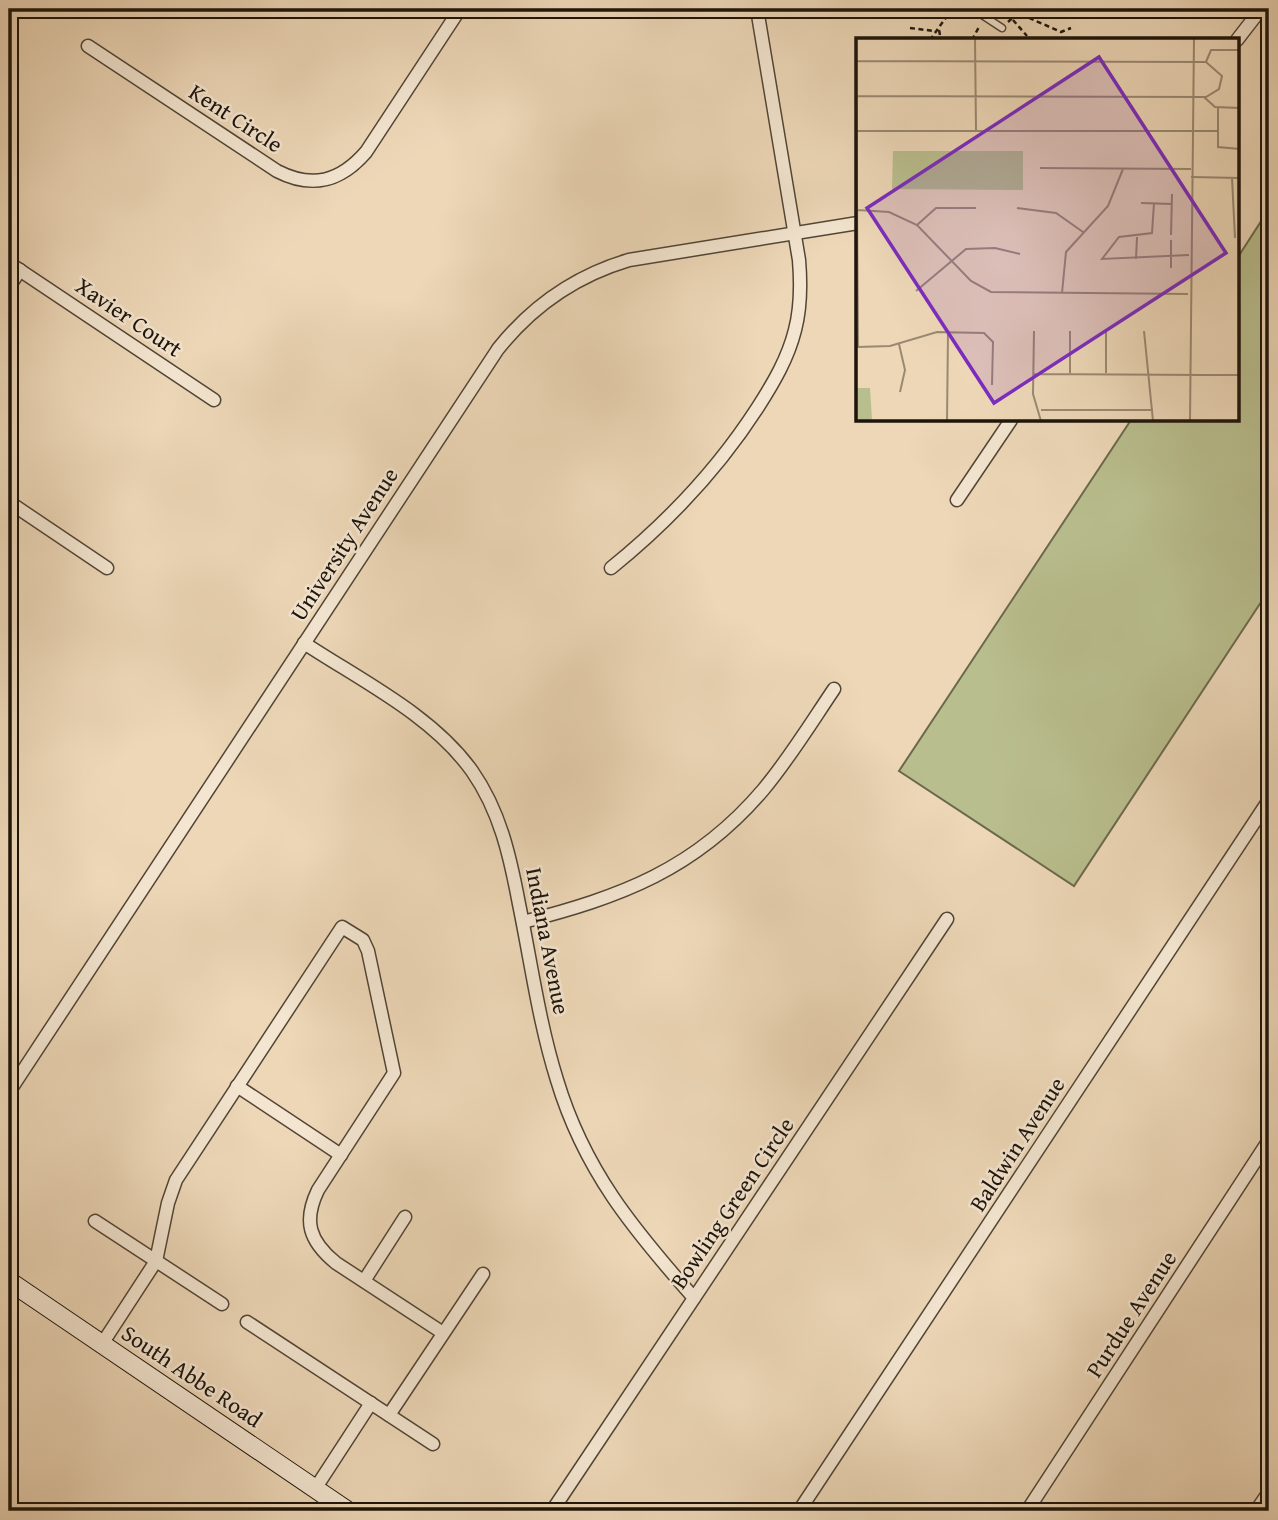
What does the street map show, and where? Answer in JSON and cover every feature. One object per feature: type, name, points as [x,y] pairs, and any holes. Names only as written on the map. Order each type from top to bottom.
[{"type":"street","name":"Kent Circle","points":[[88,46],[287,176],[308,181],[325,180],[346,172],[366,152],[460,9]]},
{"type":"street","points":[[611,568],[678,509],[714,468],[747,425],[776,378],[790,346],[798,312],[800,278],[795,233],[757,9]]},
{"type":"street","points":[[1239,38],[1261,9]]},
{"type":"street","name":"University Avenue","points":[[9,1092],[498,349],[539,305],[573,283],[629,260],[856,223]]},
{"type":"street","points":[[9,287],[14,266]]},
{"type":"street","name":"Xavier Court","points":[[14,266],[214,400]]},
{"type":"street","points":[[957,500],[1010,422]]},
{"type":"street","points":[[9,502],[107,568]]},
{"type":"street","name":"Indiana Avenue","points":[[304,643],[428,726],[457,753],[481,785],[499,821],[510,859],[556,1079],[585,1152],[626,1219],[694,1298]]},
{"type":"street","points":[[523,922],[606,899],[655,877],[692,854],[742,813],[764,789],[834,689]]},
{"type":"street","name":"Baldwin Avenue","points":[[799,1511],[1269,800]]},
{"type":"street","name":"Bowling Green Circle","points":[[552,1511],[947,919]]},
{"type":"street","points":[[102,1343],[156,1261],[168,1203],[176,1181],[342,928],[363,940],[374,973],[394,1073],[311,1204],[309,1219],[312,1236],[326,1255],[443,1333]]},
{"type":"street","points":[[237,1086],[341,1155]]},
{"type":"street","name":"Purdue Avenue","points":[[1027,1511],[1269,1140]]},
{"type":"street","points":[[364,1281],[405,1217]]},
{"type":"street","points":[[95,1221],[222,1304]]},
{"type":"street","points":[[389,1415],[483,1274]]},
{"type":"street","name":"South Abbe Road","points":[[9,1281],[348,1511]]},
{"type":"street","points":[[247,1322],[433,1444]]},
{"type":"street","points":[[315,1489],[371,1403]]},
{"type":"street","points":[[1256,1511],[1269,1492]]},
{"type":"lane","points":[[972,9],[1002,28]]},
{"type":"path","points":[[932,38],[952,9]]},
{"type":"path","points":[[1021,9],[1018,13],[1041,24],[1061,32],[1071,29]]},
{"type":"path","points":[[1041,24],[1045,18]]},
{"type":"path","points":[[1012,19],[1027,36]]},
{"type":"path","points":[[910,28],[938,30]]},
{"type":"path","points":[[938,30],[940,38]]},
{"type":"green space","points":[[1269,209],[1269,590],[1074,886],[899,771],[1130,422],[1240,422],[1240,254]]}]
